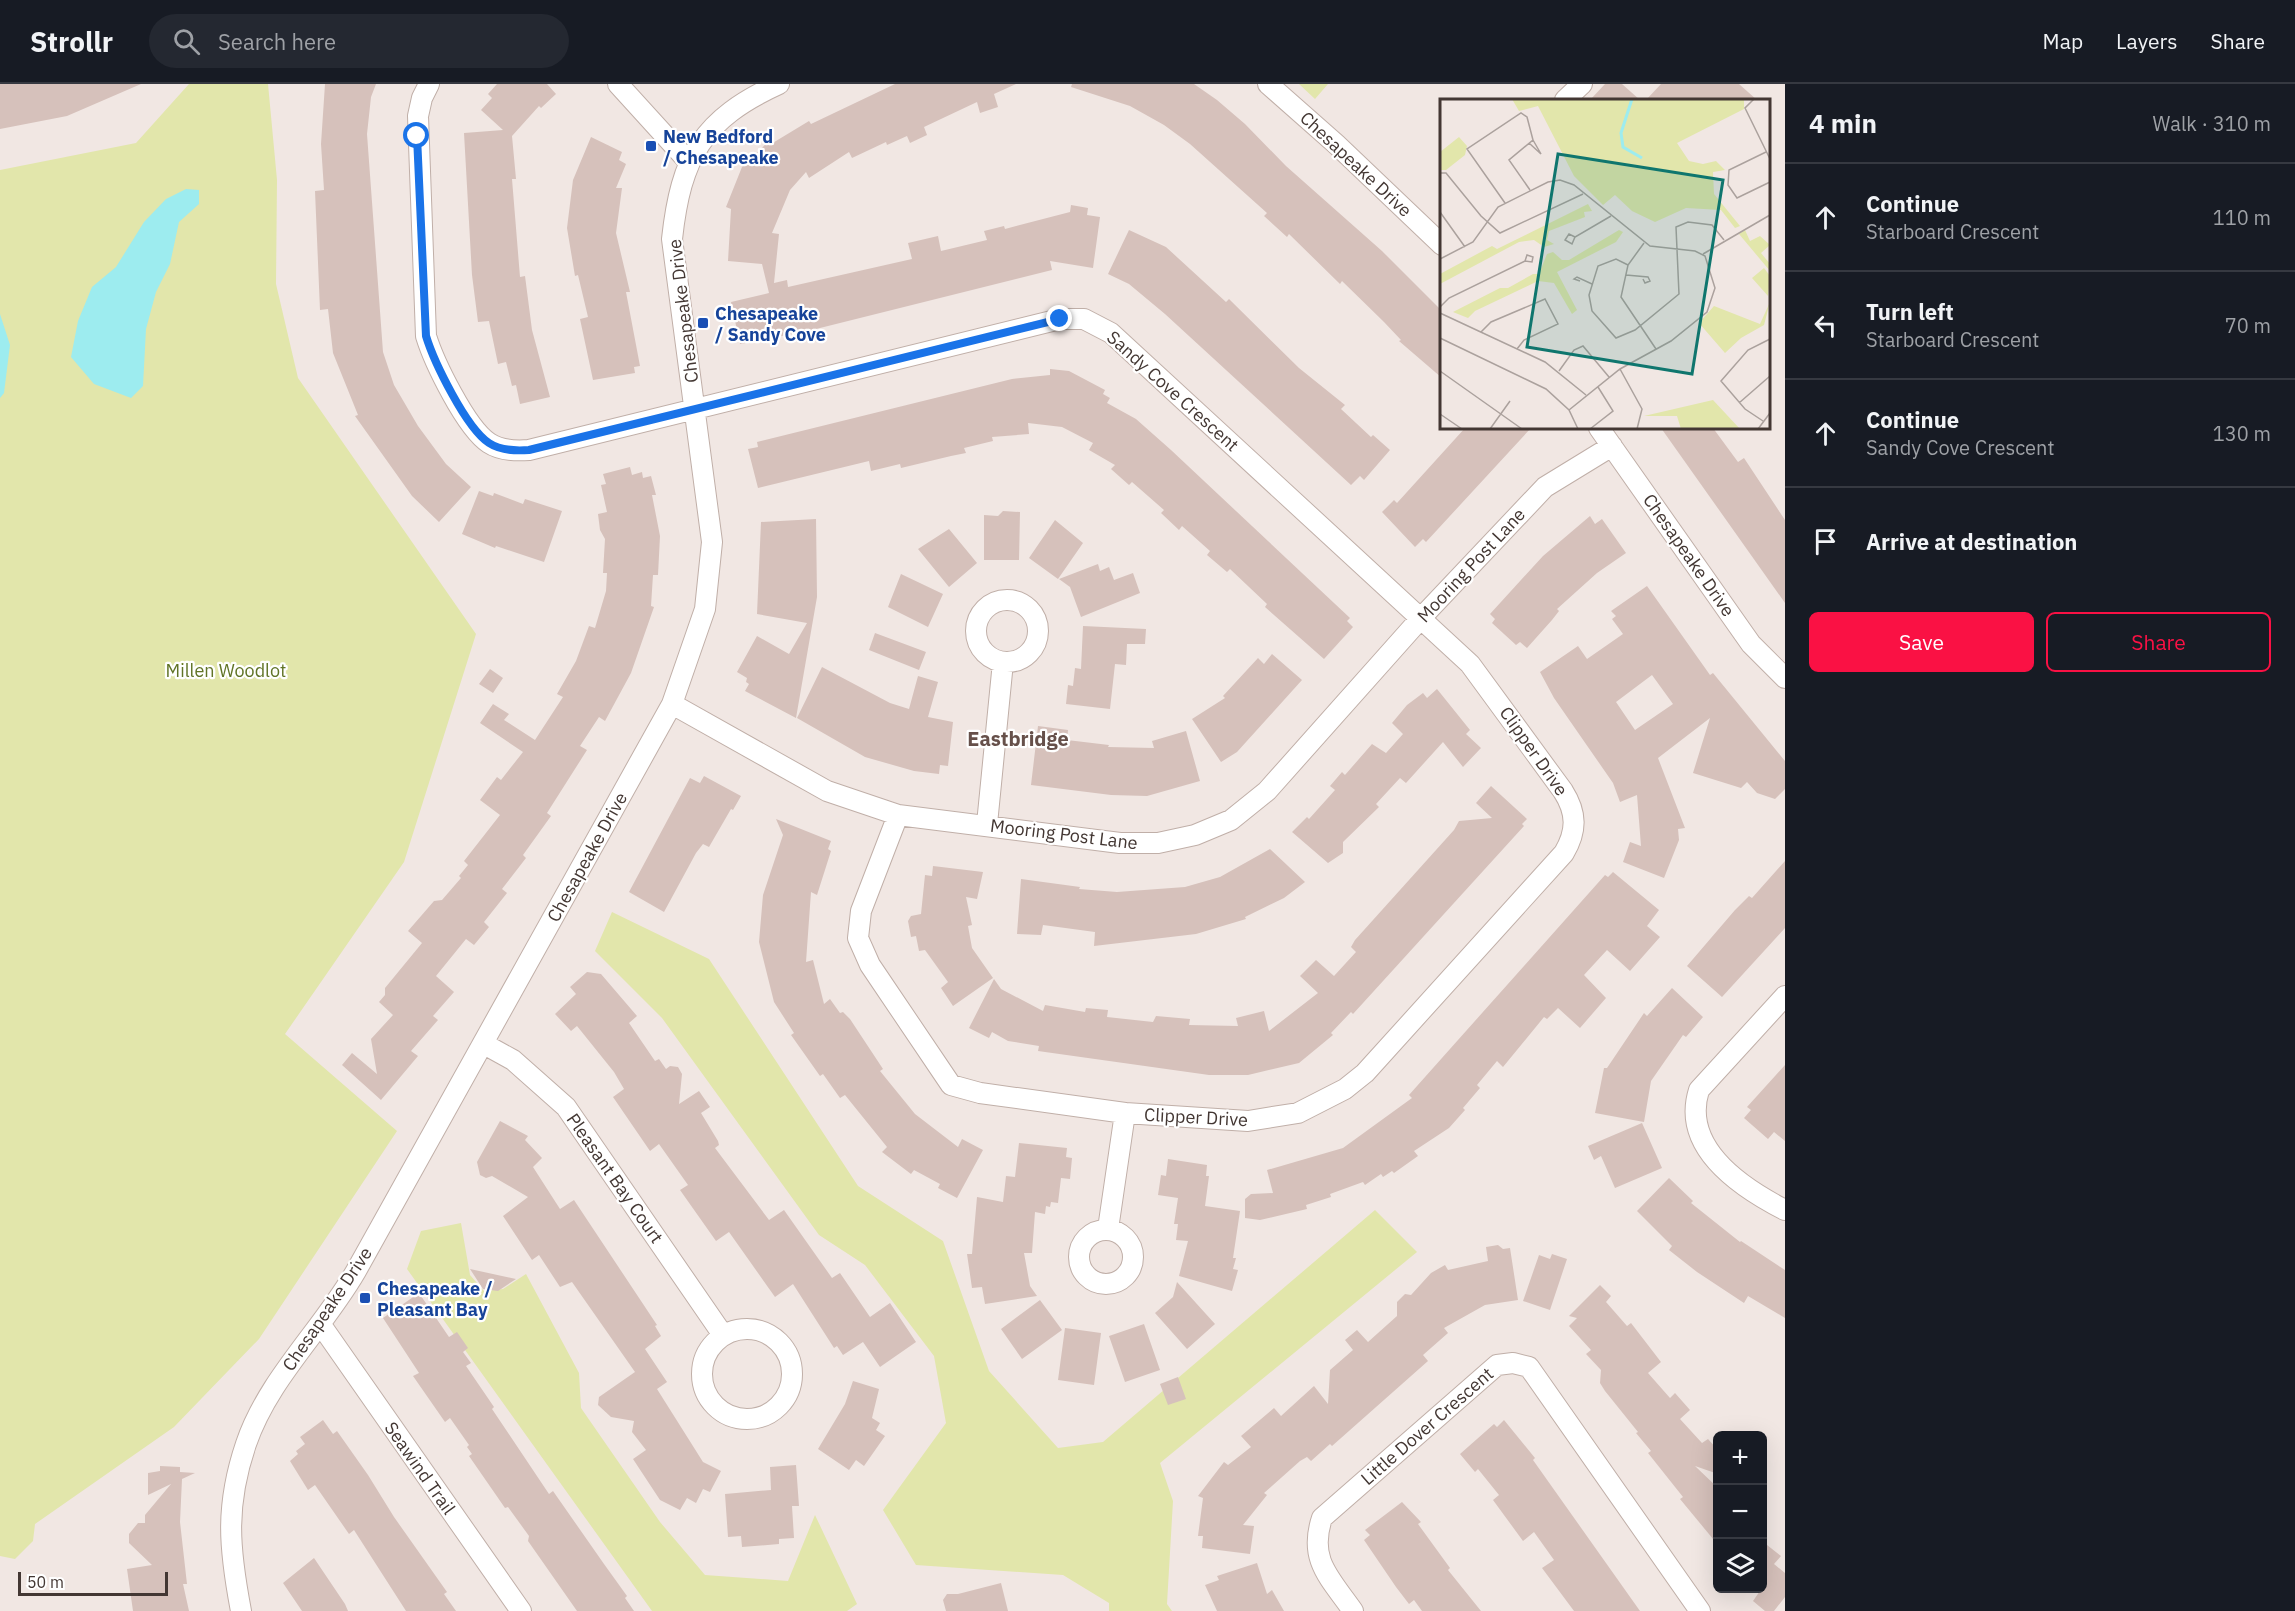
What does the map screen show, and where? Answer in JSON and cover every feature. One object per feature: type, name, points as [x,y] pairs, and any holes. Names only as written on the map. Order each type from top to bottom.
[{"type":"street","name":"Sandy Cove Crescent","points":[[429,84],[422,98],[417,136],[426,336],[433,359],[478,432],[489,443],[514,451],[1060,319],[1084,319],[1111,333],[1421,618]]},
{"type":"street","points":[[618,84],[688,161]]},
{"type":"street","name":"Chesapeake Drive","points":[[241,1611],[230,1556],[230,1513],[237,1474],[256,1418],[273,1388],[321,1325],[350,1282],[672,704],[705,609],[712,542],[672,239],[677,195],[688,161],[709,132],[733,109],[779,84]]},
{"type":"street","name":"Chesapeake Drive","points":[[1268,84],[1336,144],[1440,244]]},
{"type":"street","points":[[1566,99],[1582,84]]},
{"type":"street","name":"Chesapeake Drive","points":[[1600,429],[1751,644],[1785,678]]},
{"type":"street","name":"Mooring Post Lane","points":[[672,704],[827,791],[898,815],[1120,843],[1158,843],[1195,835],[1231,820],[1267,791],[1421,618],[1545,487],[1612,446]]},
{"type":"street","name":"Clipper Drive","points":[[898,815],[861,911],[858,938],[870,965],[943,1075],[960,1090],[1125,1113],[1248,1121],[1298,1113],[1338,1093],[1365,1073],[1564,853],[1572,839],[1575,822],[1572,806],[1496,696],[1470,664],[1421,618]]},
{"type":"street","points":[[987,825],[1003,662]]},
{"type":"street","points":[[1785,996],[1700,1090],[1694,1107],[1695,1124],[1701,1140],[1713,1156],[1742,1184],[1785,1210]]},
{"type":"street","name":"Pleasant Bay Court","points":[[484,1044],[513,1060],[566,1107],[723,1335]]},
{"type":"street","points":[[1108,1229],[1125,1113]]},
{"type":"street","name":"Seawind Trail","points":[[321,1325],[521,1611]]},
{"type":"street","points":[[738,1329],[761,1330],[775,1337],[788,1353],[793,1368],[788,1395],[778,1408],[753,1419],[736,1418],[721,1412],[706,1394],[702,1378],[704,1360],[711,1346],[723,1335],[738,1329]]},
{"type":"street","name":"Little Dover Crescent","points":[[1353,1611],[1318,1556],[1316,1537],[1322,1518],[1497,1365],[1513,1363],[1529,1366],[1701,1611]]},
{"type":"green space","name":"Millen Woodlot","points":[[189,84],[268,84],[277,180],[276,284],[298,378],[476,634],[404,862],[285,1034],[397,1131],[259,1339],[174,1427],[35,1524],[33,1541],[15,1559],[0,1556],[0,170],[136,143]]},
{"type":"green space","points":[[1299,84],[1328,84],[1315,99]]},
{"type":"green space","points":[[612,912],[709,959],[858,1186],[943,1241],[989,1371],[1058,1448],[1103,1442],[1375,1210],[1417,1252],[1160,1463],[1173,1501],[1167,1604],[1172,1611],[1109,1611],[1109,1603],[1063,1575],[916,1565],[883,1510],[946,1423],[934,1356],[865,1265],[819,1235],[662,1018],[595,951]]},
{"type":"green space","points":[[461,1223],[470,1275],[484,1291],[503,1289],[526,1274],[579,1373],[581,1408],[660,1522],[705,1575],[788,1581],[815,1515],[857,1604],[847,1611],[652,1611],[407,1269],[421,1231]]},
{"type":"water","points":[[186,189],[199,190],[199,204],[179,222],[170,264],[156,292],[146,329],[143,386],[131,398],[94,384],[71,357],[78,321],[92,287],[116,267],[144,222],[166,199]]},
{"type":"water","points":[[0,314],[10,345],[4,393],[0,398]]},
{"type":"building","points":[[0,84],[141,84],[67,116],[0,129]]},
{"type":"building","points":[[325,84],[376,84],[371,97],[367,134],[383,352],[394,385],[418,426],[446,464],[471,487],[439,522],[412,496],[355,416],[358,415],[333,353],[328,309],[320,310],[315,191],[324,190],[321,144]]},
{"type":"building","points":[[497,84],[547,84],[556,94],[541,108],[539,106],[512,136],[516,179],[512,179],[520,277],[525,276],[532,330],[550,397],[520,404],[516,385],[512,386],[506,362],[498,364],[489,321],[478,322],[472,275],[464,133],[503,130],[481,110],[492,98],[488,94]]},
{"type":"building","points":[[895,84],[1016,84],[994,94],[998,107],[980,113],[977,102],[924,127],[927,135],[910,143],[907,136],[887,145],[886,142],[852,158],[849,152],[809,178],[806,172],[790,190],[772,233],[779,234],[774,283],[787,280],[788,287],[912,259],[908,243],[938,236],[941,251],[987,240],[984,231],[1004,226],[1005,229],[1070,212],[1071,205],[1088,208],[1087,215],[1100,217],[1093,268],[1050,261],[1052,270],[808,331],[740,344],[731,302],[769,293],[762,264],[728,261],[731,209],[726,207],[742,167],[768,142],[771,144],[809,121],[811,124]]},
{"type":"building","points":[[1072,84],[1194,84],[1217,100],[1245,124],[1286,166],[1382,251],[1440,309],[1440,376],[1399,341],[1401,340],[1342,281],[1340,284],[1289,234],[1287,237],[1264,216],[1267,213],[1190,144],[1164,125],[1130,106],[1071,87]]},
{"type":"building","points":[[1605,84],[1622,84],[1639,99],[1591,99]]},
{"type":"building","points":[[1661,84],[1739,84],[1756,99],[1647,99]]},
{"type":"building","points":[[591,137],[622,152],[619,160],[626,164],[616,188],[622,188],[616,233],[630,292],[626,292],[640,366],[634,367],[635,373],[593,380],[580,319],[588,317],[578,275],[575,276],[567,228],[573,180]]},
{"type":"building","points":[[1129,230],[1166,247],[1226,302],[1229,299],[1299,368],[1345,405],[1341,409],[1371,437],[1373,435],[1390,450],[1364,480],[1360,476],[1351,485],[1165,314],[1129,284],[1108,274]]},
{"type":"building","points":[[1050,369],[1069,371],[1105,390],[1103,394],[1110,398],[1107,403],[1136,419],[1350,618],[1347,621],[1353,627],[1324,659],[1265,607],[1267,604],[1230,569],[1227,572],[1207,555],[1210,551],[1182,526],[1179,530],[1161,513],[1164,510],[1132,482],[1129,485],[1111,469],[1115,465],[1089,450],[1093,443],[1062,427],[1028,423],[1029,434],[992,437],[993,441],[964,448],[966,453],[901,468],[900,464],[871,471],[869,461],[758,488],[748,449],[758,447],[757,442],[1012,379],[1050,375]]},
{"type":"building","points":[[1464,429],[1530,429],[1426,542],[1423,539],[1415,547],[1382,512],[1394,500],[1397,503]]},
{"type":"building","points":[[1662,429],[1714,429],[1738,462],[1744,458],[1785,520],[1785,603]]},
{"type":"building","points":[[630,467],[632,475],[642,472],[643,478],[651,476],[656,495],[652,495],[660,536],[658,575],[653,575],[651,606],[654,607],[631,673],[605,721],[599,717],[580,746],[587,750],[547,813],[551,816],[523,855],[526,858],[502,889],[507,893],[484,922],[489,927],[474,945],[466,939],[436,976],[454,992],[433,1016],[438,1020],[411,1051],[418,1056],[381,1100],[342,1065],[352,1053],[377,1074],[371,1039],[393,1015],[379,1002],[385,995],[385,988],[422,943],[408,931],[434,901],[442,900],[461,878],[459,876],[468,865],[464,861],[500,815],[480,800],[497,777],[501,780],[523,752],[480,723],[493,704],[509,714],[504,720],[535,740],[563,697],[557,694],[576,661],[589,626],[595,628],[606,591],[607,573],[603,573],[605,539],[600,530],[598,514],[607,512],[601,485],[606,484],[603,474]]},
{"type":"building","points":[[479,491],[493,496],[494,493],[523,504],[525,499],[562,511],[544,562],[496,546],[495,548],[462,534]]},
{"type":"building","points":[[1003,511],[1020,512],[1019,560],[984,560],[984,515],[998,516]]},
{"type":"building","points":[[1590,516],[1595,524],[1602,519],[1626,553],[1597,573],[1557,609],[1559,611],[1527,648],[1520,642],[1516,645],[1492,623],[1495,619],[1490,614],[1543,556]]},
{"type":"building","points":[[816,519],[817,597],[796,718],[745,691],[749,684],[746,682],[747,678],[737,672],[757,636],[789,654],[807,623],[757,614],[761,522]]},
{"type":"building","points":[[1055,520],[1083,543],[1058,579],[1029,558]]},
{"type":"building","points":[[949,529],[977,563],[949,587],[918,549]]},
{"type":"building","points":[[1098,564],[1100,571],[1109,567],[1114,580],[1133,573],[1140,593],[1081,617],[1070,587],[1059,579]]},
{"type":"building","points":[[901,574],[943,594],[928,627],[888,607]]},
{"type":"building","points":[[1647,586],[1710,675],[1713,673],[1785,761],[1785,789],[1775,799],[1757,793],[1747,782],[1741,788],[1693,773],[1710,718],[1658,758],[1685,828],[1678,829],[1679,840],[1664,878],[1623,862],[1630,842],[1641,846],[1637,795],[1620,802],[1613,783],[1554,698],[1540,672],[1578,646],[1587,659],[1623,634],[1612,619],[1616,616],[1611,611]],"holes":[[[1652,675],[1673,704],[1635,730],[1616,702]]]},
{"type":"building","points":[[1083,626],[1146,629],[1145,644],[1127,644],[1126,665],[1115,664],[1110,709],[1066,704],[1068,685],[1073,686],[1075,668],[1081,669]]},
{"type":"building","points":[[875,633],[926,652],[919,670],[869,650]]},
{"type":"building","points":[[1272,654],[1302,680],[1237,752],[1221,762],[1192,719],[1225,698],[1223,696],[1258,658],[1264,664]]},
{"type":"building","points":[[822,667],[890,703],[909,709],[918,676],[938,682],[928,717],[953,722],[948,766],[940,765],[939,774],[914,771],[865,757],[797,718]]},
{"type":"building","points":[[490,669],[503,678],[493,693],[479,684]]},
{"type":"building","points":[[1437,689],[1470,730],[1466,734],[1481,748],[1463,767],[1443,742],[1406,783],[1400,778],[1376,804],[1379,807],[1343,842],[1343,853],[1328,863],[1292,832],[1307,817],[1309,819],[1335,790],[1330,786],[1342,772],[1345,775],[1372,744],[1386,753],[1403,734],[1392,723],[1407,705],[1423,693],[1427,698]]},
{"type":"building","points":[[1038,726],[1068,730],[1067,740],[1109,745],[1108,747],[1154,748],[1152,741],[1186,731],[1200,781],[1147,796],[1111,795],[1031,785]]},
{"type":"building","points":[[704,776],[741,796],[709,847],[703,844],[696,853],[664,912],[629,892],[690,778],[700,783]]},
{"type":"building","points":[[1491,786],[1527,819],[1522,824],[1524,826],[1353,1014],[1351,1012],[1331,1033],[1333,1035],[1299,1063],[1248,1075],[1209,1075],[1038,1051],[1039,1046],[1008,1041],[992,1032],[989,1038],[969,1028],[994,979],[1001,989],[1043,1011],[1045,1005],[1085,1012],[1086,1008],[1108,1010],[1107,1017],[1153,1022],[1156,1016],[1190,1019],[1189,1025],[1238,1026],[1236,1018],[1264,1011],[1269,1031],[1318,993],[1300,976],[1316,960],[1334,976],[1356,952],[1351,947],[1355,940],[1454,830],[1459,821],[1492,818],[1476,803]]},
{"type":"building","points":[[776,819],[831,841],[828,849],[831,851],[817,895],[811,892],[806,962],[813,960],[824,1004],[830,999],[840,1013],[843,1012],[850,1019],[883,1069],[880,1071],[915,1114],[958,1147],[962,1139],[983,1150],[957,1198],[938,1188],[940,1184],[914,1170],[911,1174],[882,1152],[887,1147],[845,1095],[840,1098],[823,1074],[820,1076],[791,1035],[794,1033],[774,1002],[759,942],[763,895],[783,835]]},
{"type":"building","points":[[1270,849],[1305,882],[1284,898],[1245,917],[1246,919],[1196,934],[1094,946],[1095,932],[1043,925],[1041,935],[1017,934],[1021,879],[1080,887],[1079,889],[1117,892],[1185,887],[1220,877]]},
{"type":"building","points":[[1785,861],[1785,928],[1722,997],[1687,966],[1735,910],[1749,896],[1752,898]]},
{"type":"building","points":[[933,866],[983,872],[977,899],[966,897],[972,925],[968,926],[972,948],[993,978],[953,1006],[941,988],[948,982],[925,950],[919,951],[916,936],[911,937],[908,921],[911,916],[921,914],[925,875],[932,876]]},
{"type":"building","points":[[1613,872],[1659,910],[1647,926],[1660,937],[1630,971],[1607,950],[1584,975],[1606,998],[1580,1028],[1558,1008],[1547,1019],[1544,1017],[1503,1067],[1497,1061],[1477,1085],[1480,1088],[1463,1108],[1465,1110],[1449,1128],[1414,1151],[1418,1156],[1394,1173],[1392,1171],[1383,1177],[1381,1174],[1365,1185],[1363,1182],[1330,1194],[1331,1197],[1306,1205],[1307,1209],[1260,1220],[1245,1218],[1245,1199],[1251,1194],[1273,1193],[1267,1170],[1343,1148],[1412,1098],[1409,1095],[1605,875],[1608,877]]},
{"type":"building","points":[[587,972],[601,974],[637,1016],[629,1023],[655,1061],[659,1059],[666,1069],[670,1066],[678,1067],[682,1074],[679,1104],[699,1091],[710,1107],[701,1113],[718,1141],[719,1145],[715,1148],[769,1220],[784,1210],[832,1278],[840,1273],[870,1317],[890,1303],[916,1342],[880,1367],[863,1342],[843,1355],[837,1346],[834,1348],[793,1284],[775,1297],[729,1232],[716,1241],[680,1190],[688,1185],[659,1144],[650,1151],[613,1097],[624,1089],[614,1072],[577,1026],[571,1031],[555,1014],[576,994],[570,987]]},
{"type":"building","points":[[1672,988],[1703,1017],[1686,1037],[1683,1035],[1651,1081],[1644,1122],[1595,1113],[1604,1068],[1607,1068],[1644,1013],[1647,1016]]},
{"type":"building","points":[[1785,1065],[1785,1141],[1774,1132],[1768,1139],[1744,1118],[1751,1110],[1747,1107]]},
{"type":"building","points":[[500,1121],[528,1136],[525,1140],[542,1158],[533,1167],[560,1209],[574,1200],[657,1325],[655,1326],[661,1336],[645,1349],[667,1382],[657,1389],[703,1462],[721,1471],[710,1492],[703,1489],[696,1503],[687,1498],[680,1510],[660,1500],[633,1459],[646,1450],[632,1432],[634,1421],[611,1417],[598,1405],[599,1397],[635,1372],[572,1282],[560,1287],[539,1255],[532,1260],[503,1216],[528,1197],[492,1176],[486,1178],[480,1175],[477,1162]]},
{"type":"building","points":[[1642,1123],[1662,1168],[1615,1188],[1601,1156],[1594,1160],[1588,1146]]},
{"type":"building","points":[[1019,1143],[1067,1148],[1066,1157],[1072,1158],[1070,1179],[1061,1178],[1058,1203],[1051,1202],[1050,1207],[1046,1206],[1045,1214],[1035,1212],[1032,1253],[1024,1253],[1030,1286],[1037,1296],[985,1304],[982,1287],[972,1288],[967,1254],[972,1254],[977,1197],[1003,1202],[1006,1176],[1015,1177]]},
{"type":"building","points":[[1168,1159],[1207,1165],[1206,1176],[1209,1176],[1205,1206],[1240,1211],[1233,1258],[1236,1258],[1233,1269],[1238,1270],[1232,1291],[1179,1276],[1188,1241],[1176,1240],[1178,1224],[1174,1224],[1178,1198],[1158,1195],[1161,1175],[1166,1176]]},
{"type":"building","points":[[1669,1178],[1693,1201],[1691,1203],[1740,1242],[1785,1270],[1785,1318],[1748,1296],[1744,1303],[1697,1272],[1669,1250],[1672,1246],[1637,1211]]},
{"type":"building","points":[[1498,1245],[1503,1249],[1510,1248],[1518,1300],[1485,1305],[1444,1328],[1448,1333],[1423,1355],[1428,1361],[1332,1446],[1330,1444],[1311,1461],[1307,1457],[1300,1461],[1264,1493],[1267,1495],[1243,1525],[1254,1526],[1250,1554],[1202,1548],[1203,1536],[1198,1536],[1203,1498],[1198,1496],[1224,1462],[1228,1465],[1251,1447],[1241,1436],[1274,1408],[1281,1416],[1314,1386],[1328,1404],[1330,1370],[1353,1350],[1345,1340],[1357,1330],[1368,1342],[1397,1316],[1397,1302],[1405,1294],[1411,1295],[1431,1273],[1445,1265],[1448,1270],[1488,1261],[1486,1247]]},
{"type":"building","points":[[1552,1254],[1567,1259],[1550,1310],[1523,1301],[1539,1255],[1550,1259]]},
{"type":"building","points":[[470,1269],[516,1279],[498,1291],[483,1289]]},
{"type":"building","points":[[1177,1282],[1215,1324],[1187,1349],[1155,1313],[1173,1297]]},
{"type":"building","points":[[1600,1285],[1611,1296],[1606,1302],[1627,1326],[1631,1323],[1661,1362],[1648,1373],[1670,1398],[1675,1393],[1690,1410],[1680,1419],[1702,1443],[1708,1439],[1713,1444],[1713,1472],[1695,1466],[1713,1483],[1713,1539],[1680,1499],[1683,1497],[1648,1453],[1651,1451],[1636,1433],[1638,1432],[1605,1391],[1600,1383],[1601,1370],[1586,1354],[1591,1350],[1569,1326],[1577,1318],[1569,1316]]},
{"type":"building","points":[[419,1293],[449,1337],[457,1332],[468,1348],[463,1352],[471,1363],[466,1366],[494,1407],[492,1409],[549,1494],[553,1491],[627,1596],[625,1598],[634,1611],[577,1611],[528,1541],[529,1536],[508,1507],[505,1508],[469,1456],[472,1454],[467,1447],[469,1445],[450,1418],[445,1422],[413,1376],[419,1373],[383,1318]]},
{"type":"building","points":[[1040,1300],[1062,1330],[1022,1359],[1001,1329]]},
{"type":"building","points":[[1144,1324],[1160,1370],[1125,1382],[1109,1336]]},
{"type":"building","points":[[1065,1328],[1101,1333],[1094,1385],[1058,1380]]},
{"type":"building","points":[[1178,1377],[1186,1399],[1168,1405],[1160,1384]]},
{"type":"building","points":[[853,1381],[879,1389],[872,1418],[880,1423],[876,1430],[885,1436],[864,1466],[856,1460],[849,1470],[818,1449],[845,1404]]},
{"type":"building","points":[[323,1420],[333,1434],[337,1431],[368,1475],[394,1517],[447,1592],[444,1594],[456,1611],[406,1611],[354,1530],[349,1534],[315,1485],[308,1490],[290,1461],[298,1454],[296,1451],[305,1444],[300,1437]]},
{"type":"building","points":[[1504,1420],[1535,1458],[1533,1460],[1640,1611],[1574,1611],[1542,1568],[1554,1560],[1534,1532],[1523,1541],[1493,1500],[1499,1495],[1478,1469],[1475,1472],[1460,1454],[1494,1424],[1497,1427]]},
{"type":"building","points":[[796,1465],[799,1506],[792,1506],[794,1538],[779,1539],[779,1544],[742,1547],[741,1536],[728,1537],[725,1494],[771,1490],[770,1467]]},
{"type":"building","points":[[160,1466],[180,1467],[180,1472],[195,1473],[182,1479],[180,1522],[187,1584],[183,1584],[189,1611],[133,1611],[127,1569],[152,1565],[129,1543],[129,1534],[138,1523],[145,1523],[145,1515],[171,1484],[148,1495],[148,1473],[160,1471]]},
{"type":"building","points":[[1402,1502],[1421,1522],[1418,1524],[1450,1568],[1448,1570],[1481,1611],[1422,1611],[1414,1600],[1409,1604],[1396,1587],[1364,1540],[1370,1535],[1365,1530]]},
{"type":"building","points":[[1767,1545],[1781,1556],[1774,1564],[1785,1573],[1785,1597],[1774,1611],[1765,1611],[1753,1601],[1759,1593],[1767,1593]]},
{"type":"building","points":[[314,1558],[348,1611],[302,1611],[283,1583]]},
{"type":"building","points":[[1257,1563],[1267,1594],[1272,1590],[1284,1611],[1217,1611],[1205,1585],[1219,1580],[1217,1576]]},
{"type":"building","points":[[1001,1583],[1008,1611],[946,1611],[943,1600],[947,1594],[958,1594]]},
{"type":"place","name":"New Bedford / Chesapeake","points":[[651,146]]},
{"type":"place","name":"Chesapeake / Sandy Cove","points":[[703,323]]},
{"type":"place","name":"Chesapeake / Pleasant Bay","points":[[365,1298]]},
{"type":"district","name":"Eastbridge","points":[[1018,738]]},
{"type":"route","points":[[417,136],[426,336],[433,359],[478,432],[489,443],[501,448],[514,451],[529,450],[1060,319]]}]
